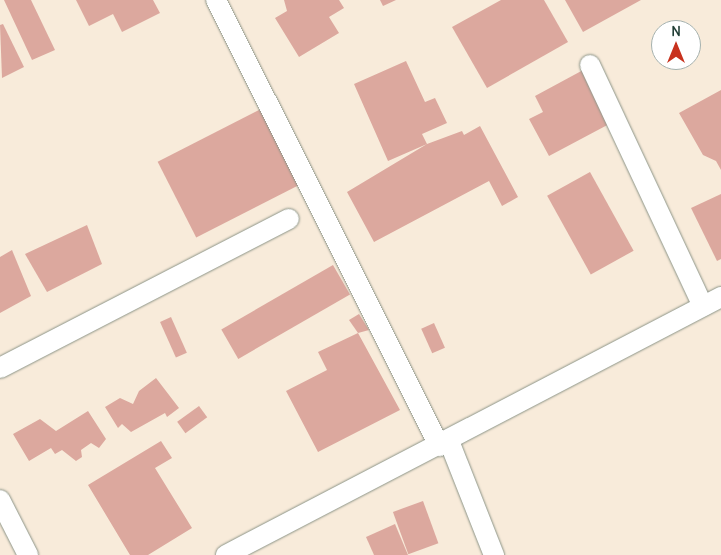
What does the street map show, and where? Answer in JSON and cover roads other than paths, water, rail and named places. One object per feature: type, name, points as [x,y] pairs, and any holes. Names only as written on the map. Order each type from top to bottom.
[{"type":"street","points":[[216,0],[444,443],[494,555]]},
{"type":"street","points":[[226,555],[444,443],[712,301],[590,64]]},
{"type":"street","points":[[0,368],[289,219]]},
{"type":"street","points":[[0,500],[28,555]]}]
